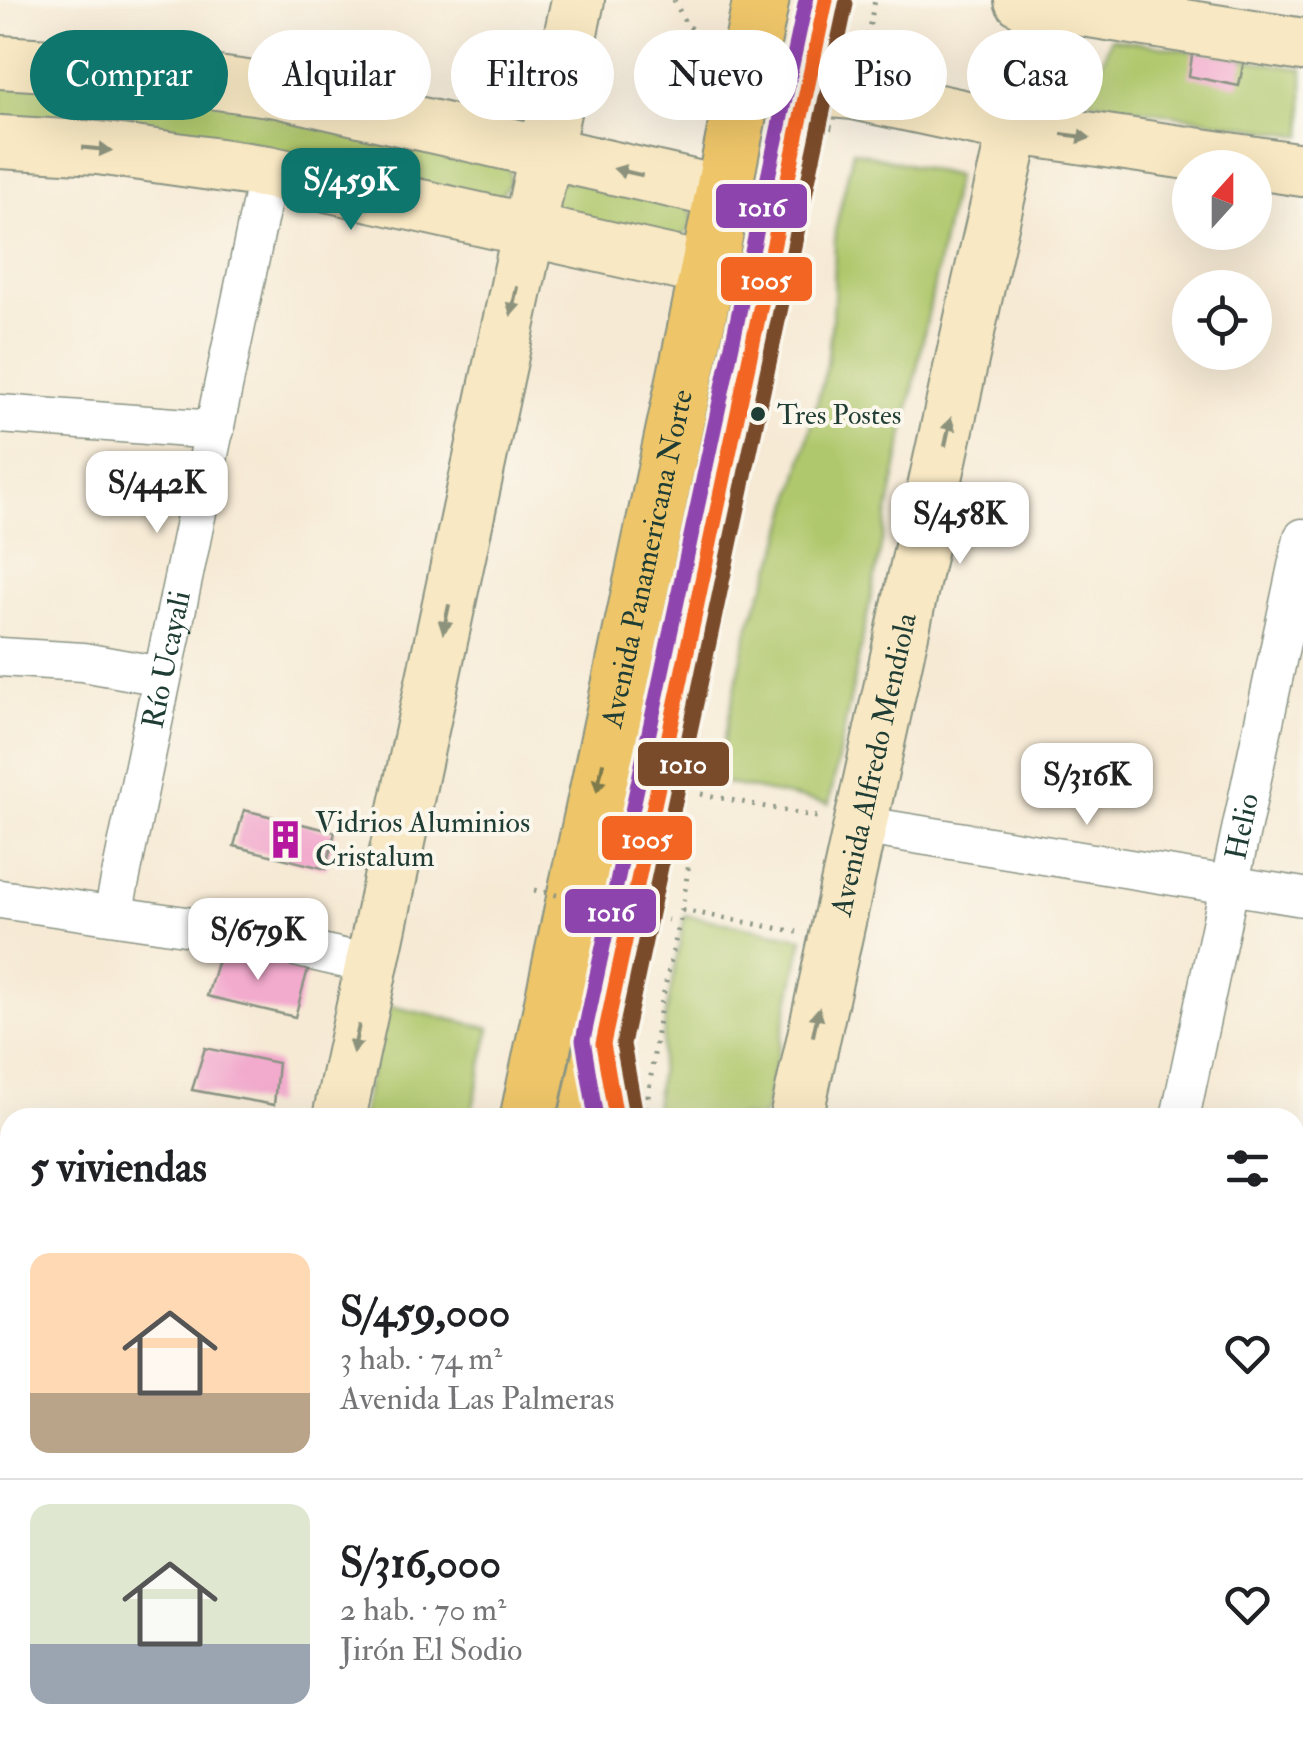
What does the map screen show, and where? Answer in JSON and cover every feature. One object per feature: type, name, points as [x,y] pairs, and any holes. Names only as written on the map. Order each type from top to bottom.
[{"type":"highway","name":"Avenida Panamericana Norte","points":[[530,1108],[762,0]]},
{"type":"highway","name":"Avenida Panamericana Norte","points":[[825,30],[826,0]]},
{"type":"highway","name":"Avenida Panamericana Norte","points":[[588,1108],[818,120]]},
{"type":"main road","points":[[341,1108],[578,0]]},
{"type":"main road","points":[[1047,10],[1303,45]]},
{"type":"main road","name":"Avenida Alfredo Mendiola","points":[[798,1108],[979,282],[1047,10]]},
{"type":"main road","points":[[0,62],[114,69],[277,92],[723,193]]},
{"type":"main road","points":[[947,113],[1017,128],[1303,170]]},
{"type":"main road","points":[[0,142],[98,148],[268,172],[708,270]]},
{"type":"street","name":"Río Ucayali","points":[[113,914],[268,172]]},
{"type":"street","points":[[0,414],[215,430]]},
{"type":"street","name":"Helio","points":[[1182,1108],[1303,538]]},
{"type":"street","points":[[0,657],[82,662],[161,676]]},
{"type":"street","points":[[860,826],[1303,897]]},
{"type":"street","points":[[0,899],[240,934],[372,965]]},
{"type":"lane","points":[[602,1044],[614,1108]]},
{"type":"path","points":[[674,0],[694,30]]},
{"type":"path","points":[[869,30],[876,0]]},
{"type":"path","points":[[699,793],[860,826]]},
{"type":"path","points":[[646,1108],[660,1005],[690,856],[683,853]]},
{"type":"path","points":[[534,890],[668,920]]},
{"type":"path","points":[[682,910],[806,933]]},
{"type":"green space","points":[[1111,38],[1303,69],[1303,136],[1103,103],[1103,60]]},
{"type":"green space","points":[[0,75],[30,78],[30,120],[228,120],[228,96],[236,97],[248,100],[248,120],[339,120],[504,157],[510,178],[499,197],[0,127]]},
{"type":"green space","points":[[853,151],[956,176],[829,804],[715,781],[749,625],[778,552],[827,365],[834,301],[835,231]]},
{"type":"green space","points":[[548,178],[676,196],[693,214],[689,231],[674,240],[552,214]]},
{"type":"green space","points":[[685,915],[803,938],[766,1108],[655,1108],[666,1014]]},
{"type":"green space","points":[[385,1005],[490,1028],[473,1108],[363,1108]]},
{"type":"building","points":[[1193,50],[1244,60],[1239,86],[1189,76]]},
{"type":"building","name":"Vidrios Aluminios Cristalum","points":[[244,810],[335,832],[326,869],[234,846]]},
{"type":"building","points":[[221,950],[308,969],[295,1017],[207,996]]},
{"type":"building","points":[[205,1048],[278,1063],[274,1105],[192,1090]]},
{"type":"transit line","name":"1016","points":[[594,1108],[583,1040],[806,0]]},
{"type":"transit line","name":"1005","points":[[614,1108],[603,1044],[826,0]]},
{"type":"transit line","name":"1010","points":[[635,1108],[623,1044],[846,4]]},
{"type":"place","name":"Tres Postes","points":[[758,414]]},
{"type":"place","name":"Vidrios Aluminios Cristalum","points":[[285,839]]}]
